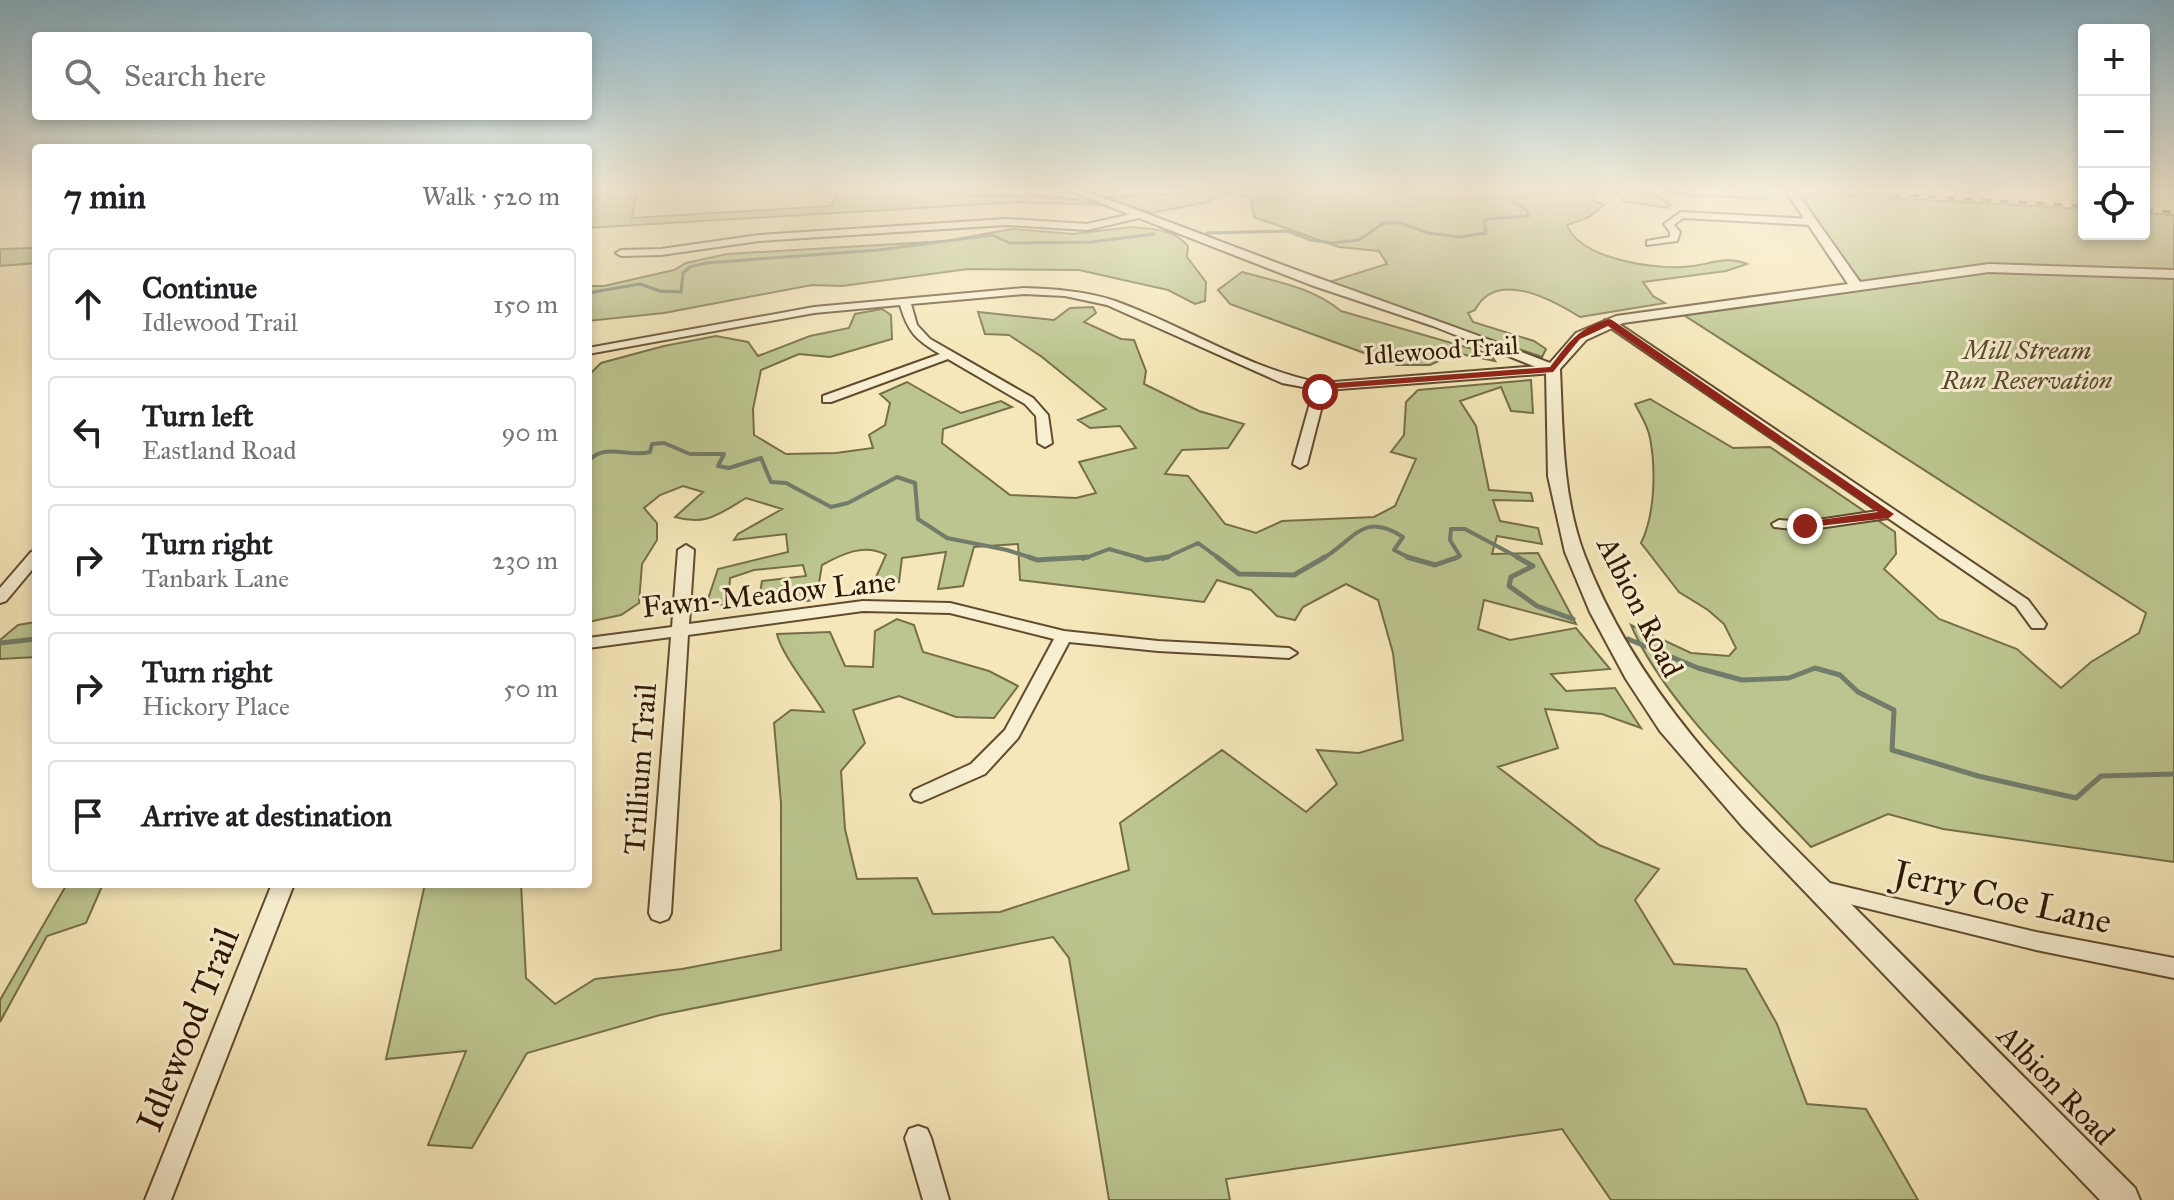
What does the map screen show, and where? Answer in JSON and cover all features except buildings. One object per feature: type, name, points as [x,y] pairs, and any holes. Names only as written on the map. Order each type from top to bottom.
[{"type":"street","points":[[621,253],[661,252],[703,246]]},
{"type":"street","points":[[1225,246],[1316,282],[1438,323],[1553,369],[1577,337],[1609,322],[1855,284],[2004,267],[2174,274]]},
{"type":"street","points":[[1829,246],[1855,284]]},
{"type":"street","name":"Idlewood Trail","points":[[592,350],[814,310],[985,292],[1065,293],[1110,303],[1286,380],[1321,387],[1553,369]]},
{"type":"street","points":[[904,301],[912,326],[926,341],[1029,401],[1042,415],[1045,443]]},
{"type":"street","points":[[1609,322],[2022,603],[2038,624]]},
{"type":"street","points":[[827,399],[948,355]]},
{"type":"street","name":"Albion Road","points":[[1553,369],[1557,476],[1574,552],[1600,612],[1637,679],[1668,725],[1817,888],[2123,1200]]},
{"type":"street","points":[[1300,464],[1321,387]]},
{"type":"street","points":[[1779,524],[1805,526],[1889,514]]},
{"type":"street","name":"Trillium Trail","points":[[660,913],[686,550]]},
{"type":"street","points":[[0,598],[32,560]]},
{"type":"street","name":"Fawn-Meadow Lane","points":[[592,642],[863,606],[950,608],[1064,636],[1158,646],[1289,653]]},
{"type":"street","points":[[921,795],[978,769],[1012,734],[1064,636]]},
{"type":"street","name":"Idlewood Trail","points":[[158,1200],[281,888]]},
{"type":"street","name":"Jerry Coe Lane","points":[[1817,888],[2036,941],[2174,968]]},
{"type":"street","points":[[918,1138],[936,1200]]},
{"type":"green space","points":[[862,246],[1188,246],[1187,257],[1206,282],[1205,301],[1195,304],[1168,290],[1079,270],[968,269],[842,286],[812,285],[664,313],[592,321],[592,286],[674,270],[686,263],[727,254]]},
{"type":"green space","points":[[1336,246],[1587,246],[1604,255],[1661,267],[1693,266],[1726,260],[1747,264],[1726,271],[1643,282],[1653,296],[1665,303],[1580,317],[1540,296],[1510,289],[1496,291],[1468,313],[1473,322],[1534,341],[1546,349],[1542,357],[1326,283],[1387,264],[1379,251]]},
{"type":"green space","name":"Mill Stream Run Reservation","points":[[1827,246],[2174,246],[2174,862],[1943,829],[1888,814],[1811,847],[1737,770],[1665,683],[1631,625],[1691,653],[1729,656],[1736,648],[1724,624],[1679,592],[1641,543],[1652,506],[1653,464],[1649,434],[1635,404],[1650,399],[1733,448],[1770,447],[1895,532],[1896,554],[1884,569],[1939,619],[2017,649],[2061,688],[2091,662],[2139,633],[2146,613],[1676,310],[1852,285]]},
{"type":"green space","points":[[32,248],[32,263],[0,266],[0,249]]},
{"type":"green space","points":[[1242,272],[1306,291],[1341,311],[1490,354],[1495,361],[1456,353],[1430,365],[1397,365],[1230,304],[1218,290]]},
{"type":"green space","points":[[1093,307],[1096,313],[1084,322],[1121,339],[1134,340],[1146,371],[1144,384],[1199,411],[1244,424],[1228,448],[1182,450],[1165,474],[1188,476],[1225,524],[1256,533],[1282,521],[1374,517],[1395,506],[1416,459],[1391,452],[1404,435],[1406,402],[1418,390],[1531,380],[1533,413],[1511,411],[1501,387],[1460,401],[1476,426],[1489,490],[1531,493],[1533,501],[1493,500],[1500,521],[1538,528],[1542,544],[1497,536],[1492,554],[1538,553],[1576,624],[1484,600],[1478,629],[1510,640],[1576,628],[1610,669],[1551,674],[1566,691],[1615,688],[1641,728],[1602,714],[1545,709],[1558,748],[1498,767],[1599,845],[1659,869],[1635,900],[1674,964],[1746,969],[1777,1024],[1807,1104],[1866,1109],[1918,1200],[1611,1200],[1562,1129],[1226,1179],[1230,1200],[1109,1200],[1069,958],[1053,937],[660,1015],[527,1053],[472,1148],[428,1145],[466,1051],[386,1059],[424,888],[521,888],[526,978],[555,1004],[595,979],[682,969],[781,950],[781,803],[774,723],[791,710],[824,712],[790,662],[777,634],[830,632],[845,666],[873,667],[875,631],[897,619],[914,625],[923,652],[989,671],[1018,686],[994,718],[956,717],[899,696],[853,710],[865,743],[841,771],[845,829],[857,879],[917,878],[933,914],[1000,912],[1129,870],[1120,823],[1222,750],[1306,812],[1337,784],[1317,750],[1359,753],[1403,740],[1393,653],[1378,600],[1346,584],[1303,607],[1295,620],[1277,616],[1251,590],[1217,580],[1204,602],[1020,580],[1018,544],[974,547],[963,586],[938,589],[946,552],[902,558],[899,582],[872,586],[886,555],[861,550],[822,565],[816,600],[758,605],[762,581],[806,576],[803,565],[754,570],[730,578],[728,605],[706,605],[718,569],[788,552],[786,534],[734,540],[738,534],[782,509],[746,498],[704,519],[675,517],[703,492],[683,486],[660,495],[644,508],[657,523],[657,540],[642,564],[639,603],[621,615],[592,621],[592,372],[601,363],[716,336],[748,342],[758,356],[810,336],[849,328],[855,314],[882,309],[891,315],[892,339],[830,357],[799,354],[761,370],[753,409],[754,435],[786,454],[836,453],[873,448],[869,435],[885,425],[890,403],[880,394],[907,382],[961,413],[1001,401],[1012,407],[943,429],[942,443],[1010,495],[1076,498],[1096,493],[1079,462],[1136,448],[1120,426],[1090,428],[1078,420],[1106,409],[1042,357],[1009,335],[985,334],[978,312],[1054,320],[1070,308]]},
{"type":"green space","points":[[32,623],[32,657],[0,659],[0,640],[18,625]]},
{"type":"green space","points":[[65,888],[101,888],[86,923],[47,936],[0,1022],[0,1000]]},
{"type":"waterway","points":[[592,292],[640,284],[660,291],[681,292],[683,273],[690,267],[706,263],[908,246]]},
{"type":"waterway","points":[[592,458],[610,451],[650,452],[652,444],[664,443],[690,454],[724,454],[718,466],[729,468],[761,458],[771,482],[786,483],[831,507],[848,503],[897,477],[915,483],[918,519],[947,538],[1030,558]]},
{"type":"waterway","points":[[1322,559],[1368,527],[1389,529],[1403,537],[1394,550],[1409,558]]},
{"type":"waterway","points":[[1458,557],[1450,540],[1451,529],[1465,529],[1521,559]]},
{"type":"waterway","points":[[1167,557],[1198,543],[1220,559]]},
{"type":"waterway","points":[[1083,559],[1109,549],[1137,557]]},
{"type":"waterway","points":[[1030,558],[1037,560],[1088,557]]},
{"type":"waterway","points":[[1137,557],[1144,559]]},
{"type":"waterway","points":[[1137,557],[1146,560],[1167,557]]},
{"type":"waterway","points":[[1163,559],[1167,557]]},
{"type":"waterway","points":[[1217,557],[1239,574],[1294,575],[1325,557]]},
{"type":"waterway","points":[[1409,558],[1435,565],[1458,557]]},
{"type":"waterway","points":[[1454,559],[1458,557]]},
{"type":"waterway","points":[[1517,557],[1533,566],[1511,577],[1509,586],[1537,606],[1573,619]]},
{"type":"waterway","points":[[1030,558],[1035,559]]},
{"type":"waterway","points":[[0,643],[32,639]]},
{"type":"waterway","points":[[1628,639],[1698,668],[1742,680],[1789,678],[1815,668],[1840,675],[1858,692],[1894,710],[1892,750],[1978,776],[2076,798],[2101,776],[2174,774]]},
{"type":"route","points":[[1320,392],[1321,387],[1553,369],[1577,337],[1609,322],[1889,514],[1805,526]]}]
